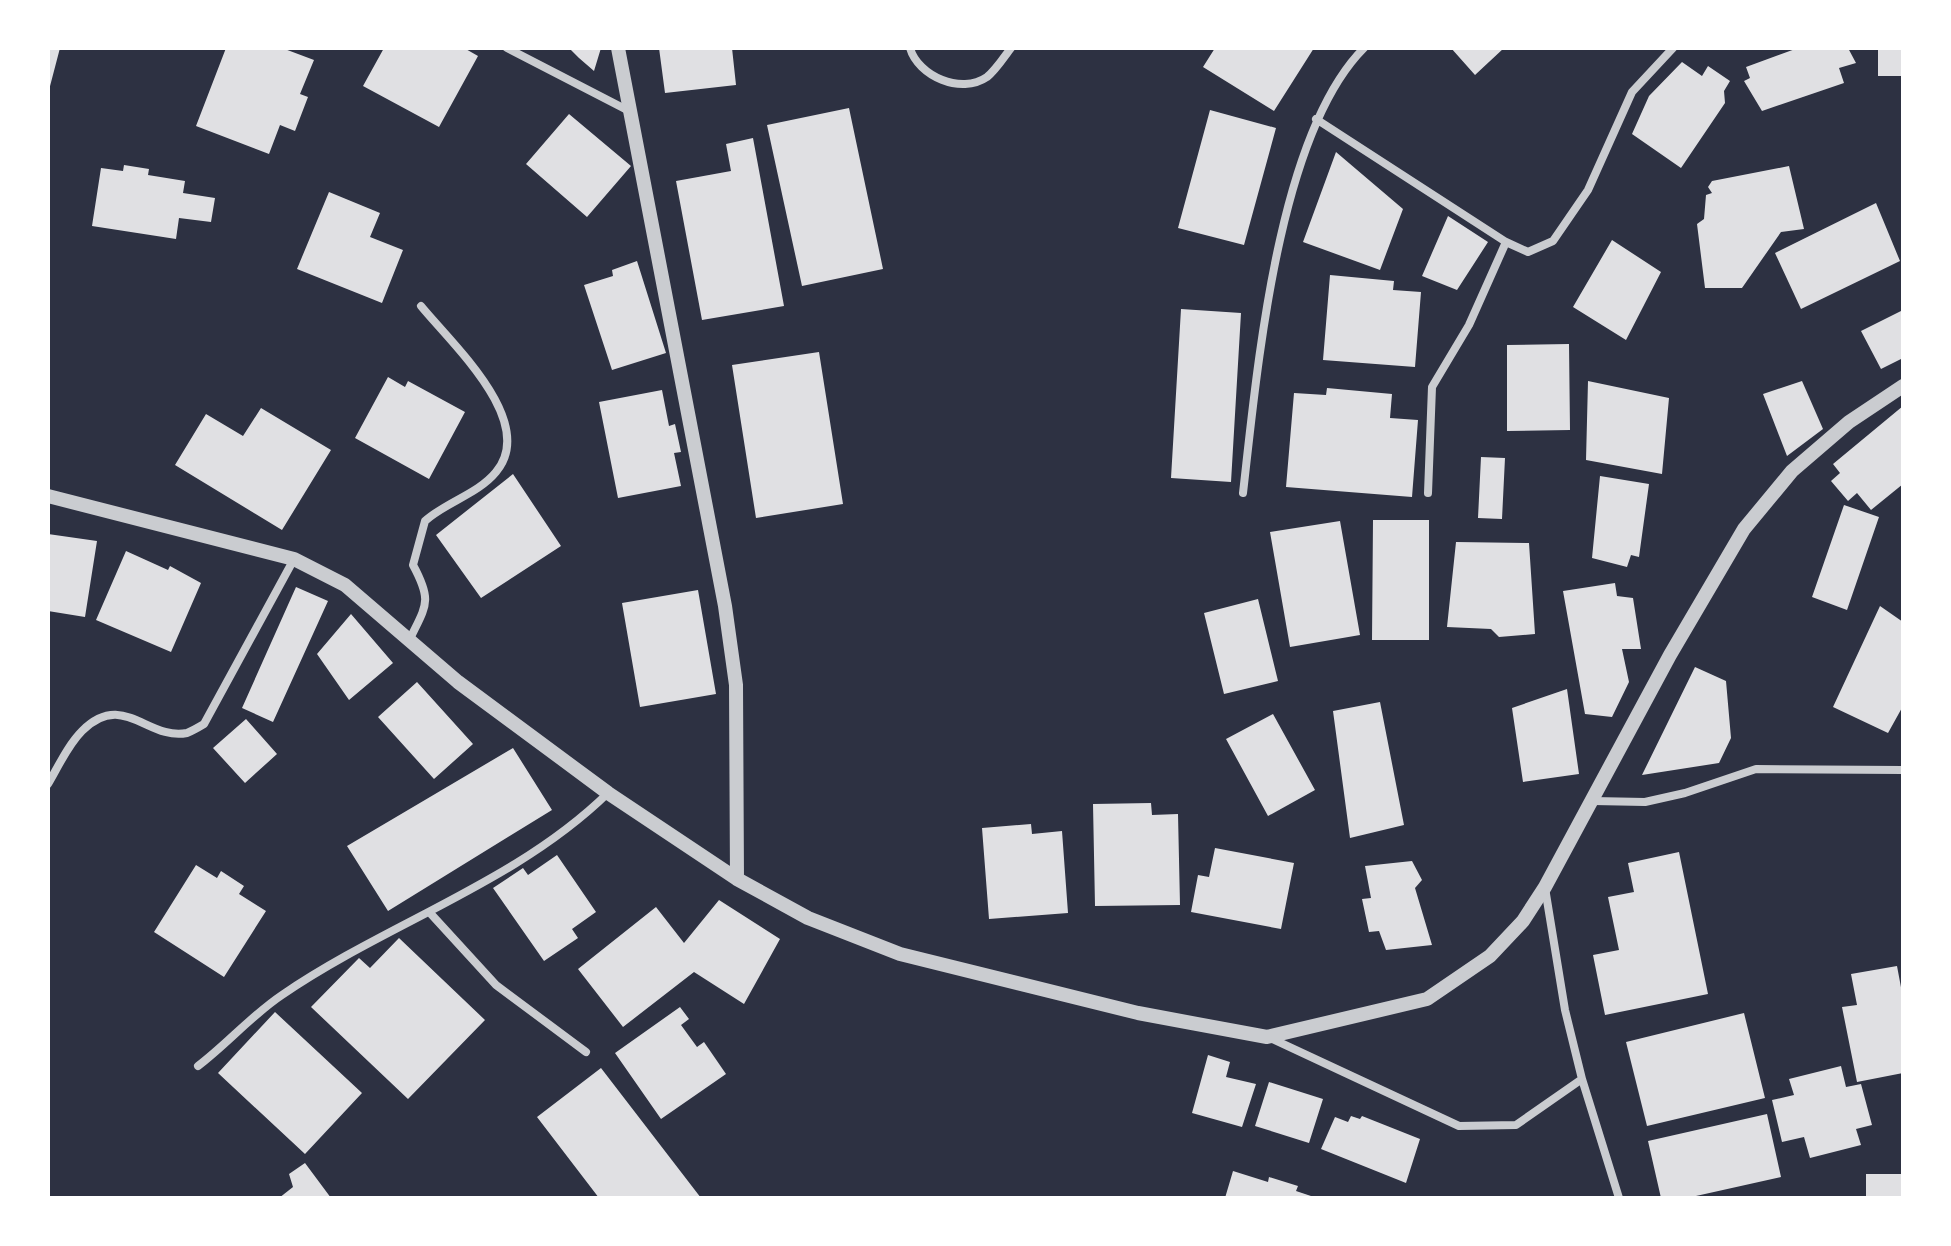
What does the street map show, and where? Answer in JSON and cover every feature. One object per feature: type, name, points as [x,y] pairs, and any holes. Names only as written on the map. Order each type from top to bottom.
[{"type":"street","points":[[507,48],[632,113]]},
{"type":"street","points":[[618,48],[728,622],[736,685],[737,879]]},
{"type":"street","points":[[910,48],[913,60],[929,72],[949,83],[964,85],[987,77],[1011,48]]},
{"type":"street","points":[[1243,493],[1259,352],[1298,171],[1316,119],[1364,48]]},
{"type":"street","points":[[1316,119],[1506,242],[1528,252],[1553,241],[1588,190],[1632,92],[1673,48]]},
{"type":"street","points":[[1428,493],[1427,432],[1432,387],[1469,325],[1506,242]]},
{"type":"street","points":[[409,642],[425,607],[426,589],[413,565],[425,521],[495,474],[509,453],[508,432],[494,396],[421,306]]},
{"type":"street","points":[[1267,1037],[1427,999],[1490,956],[1523,921],[1545,887],[1670,655],[1744,529],[1792,471],[1849,422],[1903,386]]},
{"type":"street","points":[[48,496],[294,559],[345,585],[409,642],[608,793],[737,879],[808,918],[900,954],[1123,1009],[1267,1037],[1459,1126],[1516,1125],[1582,1079]]},
{"type":"street","points":[[48,784],[81,732],[103,716],[126,715],[166,731],[187,733],[204,724],[294,559]]},
{"type":"street","points":[[1593,801],[1645,802],[1685,793],[1756,769],[1903,770]]},
{"type":"street","points":[[198,1066],[281,995],[431,914],[561,833],[608,793]]},
{"type":"street","points":[[1545,887],[1565,1010],[1582,1079],[1619,1198]]},
{"type":"street","points":[[431,914],[496,985],[586,1052]]},
{"type":"building","points":[[48,48],[60,48],[49,90],[48,90]]},
{"type":"building","points":[[226,48],[282,48],[314,60],[300,94],[308,97],[295,131],[280,125],[269,154],[196,126]]},
{"type":"building","points":[[384,48],[464,48],[478,56],[439,127],[363,86]]},
{"type":"building","points":[[569,48],[601,48],[594,71],[579,58]]},
{"type":"building","points":[[659,48],[732,48],[736,85],[665,93]]},
{"type":"building","points":[[1215,48],[1314,48],[1274,111],[1203,67]]},
{"type":"building","points":[[1451,48],[1504,48],[1475,75]]},
{"type":"building","points":[[1798,48],[1848,48],[1856,63],[1839,68],[1844,83],[1762,111],[1744,81],[1750,78],[1746,67]]},
{"type":"building","points":[[1878,48],[1903,48],[1903,76],[1878,76]]},
{"type":"building","points":[[1682,62],[1702,76],[1708,66],[1730,81],[1724,91],[1725,103],[1681,168],[1632,134],[1649,96]]},
{"type":"building","points":[[849,108],[883,269],[802,286],[767,125]]},
{"type":"building","points":[[1210,110],[1276,128],[1244,245],[1178,228]]},
{"type":"building","points":[[569,114],[631,166],[587,217],[526,164]]},
{"type":"building","points":[[753,138],[784,306],[702,320],[676,181],[731,171],[726,144]]},
{"type":"building","points":[[1336,152],[1403,209],[1380,270],[1303,242]]},
{"type":"building","points":[[124,165],[149,169],[148,175],[185,181],[183,193],[215,198],[211,222],[179,218],[176,239],[92,226],[101,168],[123,171]]},
{"type":"building","points":[[1789,166],[1804,229],[1781,232],[1742,288],[1705,288],[1697,224],[1704,219],[1706,195],[1712,193],[1708,187],[1712,181]]},
{"type":"building","points":[[329,192],[380,213],[370,237],[403,250],[382,303],[297,269]]},
{"type":"building","points":[[1876,203],[1900,261],[1801,309],[1775,253]]},
{"type":"building","points":[[1448,216],[1488,242],[1457,290],[1422,276]]},
{"type":"building","points":[[1612,240],[1661,272],[1626,340],[1573,307]]},
{"type":"building","points":[[637,261],[666,353],[612,370],[584,285],[613,276],[612,270]]},
{"type":"building","points":[[1330,275],[1394,281],[1393,290],[1421,292],[1415,367],[1323,360]]},
{"type":"building","points":[[1181,309],[1241,313],[1231,482],[1171,478]]},
{"type":"building","points":[[1903,310],[1903,358],[1881,369],[1861,331]]},
{"type":"building","points":[[1569,344],[1570,430],[1507,431],[1507,345]]},
{"type":"building","points":[[819,352],[843,504],[756,518],[732,365]]},
{"type":"building","points":[[388,377],[405,387],[408,381],[465,412],[429,479],[355,438]]},
{"type":"building","points":[[1588,381],[1669,398],[1662,474],[1586,460]]},
{"type":"building","points":[[1802,381],[1823,429],[1787,456],[1763,394]]},
{"type":"building","points":[[1327,388],[1392,394],[1390,418],[1418,420],[1412,497],[1286,487],[1294,393],[1326,395]]},
{"type":"building","points":[[662,390],[669,426],[675,424],[681,452],[674,453],[681,486],[618,498],[599,402]]},
{"type":"building","points":[[1903,406],[1903,484],[1871,510],[1857,493],[1848,501],[1831,481],[1840,473],[1833,464]]},
{"type":"building","points":[[261,408],[331,450],[282,530],[175,465],[206,414],[243,436]]},
{"type":"building","points":[[1481,457],[1505,458],[1502,519],[1478,518]]},
{"type":"building","points":[[513,474],[561,546],[481,598],[436,535]]},
{"type":"building","points":[[1600,476],[1649,484],[1639,557],[1631,555],[1627,567],[1592,558]]},
{"type":"building","points":[[1844,505],[1879,517],[1847,610],[1812,597]]},
{"type":"building","points":[[1373,520],[1429,520],[1429,640],[1372,640]]},
{"type":"building","points":[[1340,521],[1360,635],[1290,647],[1270,532]]},
{"type":"building","points":[[48,534],[97,541],[85,617],[48,611]]},
{"type":"building","points":[[1456,542],[1529,543],[1535,634],[1499,637],[1491,629],[1447,627]]},
{"type":"building","points":[[126,551],[168,570],[170,566],[201,583],[171,652],[96,620]]},
{"type":"building","points":[[1615,583],[1617,596],[1633,598],[1641,649],[1622,649],[1629,682],[1612,717],[1585,714],[1563,591]]},
{"type":"building","points":[[296,587],[328,601],[273,722],[242,708]]},
{"type":"building","points":[[698,590],[716,694],[640,707],[622,603]]},
{"type":"building","points":[[1258,599],[1278,681],[1224,694],[1204,613]]},
{"type":"building","points":[[1880,606],[1903,622],[1903,706],[1888,733],[1833,707]]},
{"type":"building","points":[[351,614],[393,663],[349,700],[317,654]]},
{"type":"building","points":[[1695,667],[1726,681],[1731,738],[1719,763],[1642,775]]},
{"type":"building","points":[[417,682],[473,744],[434,779],[378,717]]},
{"type":"building","points":[[1567,689],[1579,774],[1523,782],[1512,708]]},
{"type":"building","points":[[1380,702],[1404,825],[1350,838],[1333,711]]},
{"type":"building","points":[[1273,714],[1315,790],[1268,816],[1226,739]]},
{"type":"building","points":[[246,719],[277,754],[245,783],[213,748]]},
{"type":"building","points":[[513,748],[552,810],[388,911],[347,846]]},
{"type":"building","points":[[1151,803],[1152,815],[1178,814],[1180,905],[1095,906],[1093,804]]},
{"type":"building","points":[[1031,824],[1032,834],[1062,831],[1068,913],[989,919],[982,828]]},
{"type":"building","points":[[1215,848],[1294,863],[1281,929],[1191,912],[1198,875],[1209,877]]},
{"type":"building","points":[[1679,852],[1708,994],[1605,1015],[1593,955],[1619,950],[1608,897],[1634,892],[1628,863]]},
{"type":"building","points":[[557,855],[596,912],[572,929],[578,938],[544,961],[493,888],[523,868],[528,875]]},
{"type":"building","points":[[1412,861],[1422,880],[1415,888],[1432,945],[1386,950],[1379,931],[1369,932],[1362,899],[1371,898],[1365,866]]},
{"type":"building","points":[[196,865],[217,878],[221,871],[244,886],[239,894],[266,911],[224,977],[154,932]]},
{"type":"building","points":[[719,900],[780,939],[744,1004],[694,972],[623,1027],[578,969],[656,907],[684,943]]},
{"type":"building","points":[[399,938],[485,1020],[408,1099],[311,1007],[359,958],[370,968]]},
{"type":"building","points":[[1897,966],[1903,998],[1903,1073],[1857,1082],[1842,1007],[1857,1005],[1851,974]]},
{"type":"building","points":[[680,1007],[689,1019],[681,1025],[697,1047],[704,1042],[726,1074],[661,1119],[615,1053]]},
{"type":"building","points":[[275,1012],[362,1093],[305,1154],[218,1073]]},
{"type":"building","points":[[1744,1013],[1765,1098],[1647,1126],[1626,1042]]},
{"type":"building","points":[[1208,1055],[1230,1062],[1226,1077],[1256,1084],[1242,1127],[1192,1113]]},
{"type":"building","points":[[1841,1066],[1846,1087],[1861,1084],[1872,1125],[1856,1129],[1861,1145],[1810,1158],[1804,1137],[1782,1142],[1772,1100],[1794,1095],[1789,1079]]},
{"type":"building","points":[[601,1068],[701,1198],[599,1198],[537,1117]]},
{"type":"building","points":[[1269,1082],[1323,1099],[1309,1143],[1255,1126]]},
{"type":"building","points":[[1767,1114],[1781,1177],[1687,1198],[1661,1198],[1648,1141]]},
{"type":"building","points":[[1351,1116],[1360,1119],[1362,1116],[1420,1139],[1406,1183],[1321,1149],[1335,1117],[1348,1122]]},
{"type":"building","points":[[305,1163],[331,1198],[279,1198],[293,1187],[289,1174]]},
{"type":"building","points":[[1233,1171],[1268,1182],[1269,1177],[1298,1186],[1296,1191],[1317,1198],[1225,1198]]},
{"type":"building","points":[[1866,1174],[1903,1174],[1903,1198],[1866,1198]]}]
